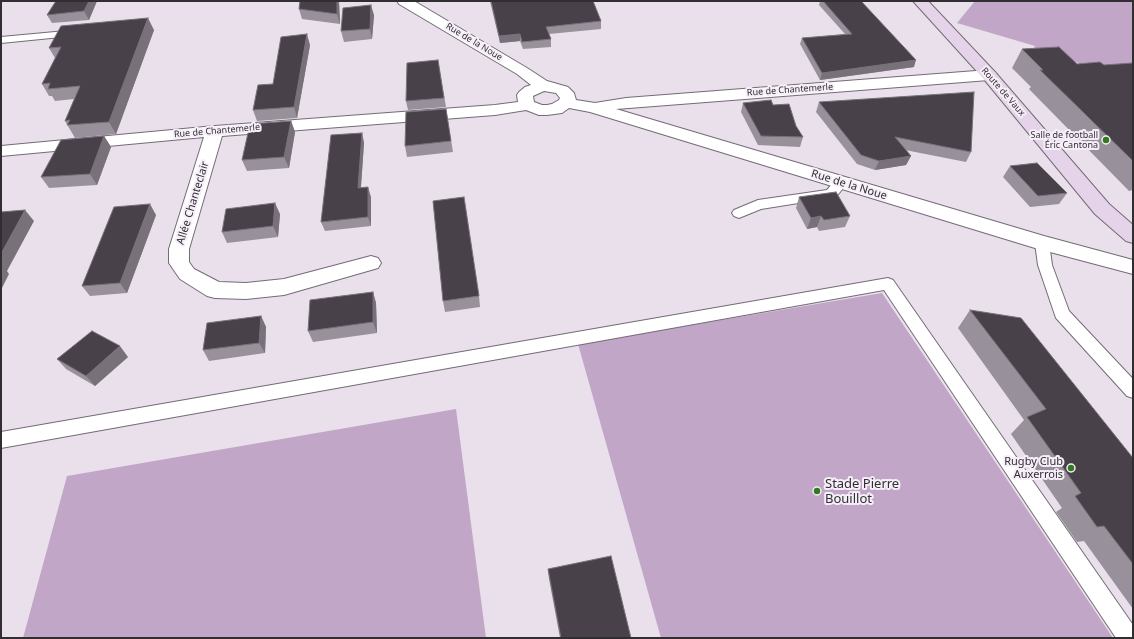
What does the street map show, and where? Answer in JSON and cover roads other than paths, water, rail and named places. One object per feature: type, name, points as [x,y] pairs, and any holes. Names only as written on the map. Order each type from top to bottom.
[{"type":"street","name":"Rue de la Noue","points":[[404,1],[522,71],[543,86]]},
{"type":"street","name":"Route de Vaux","points":[[920,1],[988,75],[1102,209],[1133,236]]},
{"type":"street","name":"Rue de Chantemerle","points":[[592,107],[988,75]]},
{"type":"street","points":[[543,86],[550,86],[566,93],[568,98],[566,103],[556,109],[547,110],[534,108],[528,105],[525,100],[525,95],[531,90],[543,86]]},
{"type":"street","name":"Rue de la Noue","points":[[566,103],[592,107],[1042,243],[1133,267]]},
{"type":"street","name":"Rue de Chantemerle","points":[[1,151],[215,131],[494,110],[528,105]]},
{"type":"street","name":"Allée Chanteclair","points":[[215,131],[179,249],[179,263],[187,274],[215,290],[246,291],[284,287],[371,263]]},
{"type":"lane","points":[[1,40],[87,32]]},
{"type":"lane","points":[[740,213],[758,205],[831,194],[841,182]]},
{"type":"lane","points":[[1042,243],[1045,265],[1062,314],[1133,391]]},
{"type":"lane","points":[[1,440],[888,284],[1129,638]]},
{"type":"place","name":"Salle de football Éric Cantona","points":[[1106,140]]},
{"type":"place","name":"Rugby Club Auxerrois","points":[[1071,468]]},
{"type":"place","name":"Stade Pierre Bouillot","points":[[817,491]]}]
